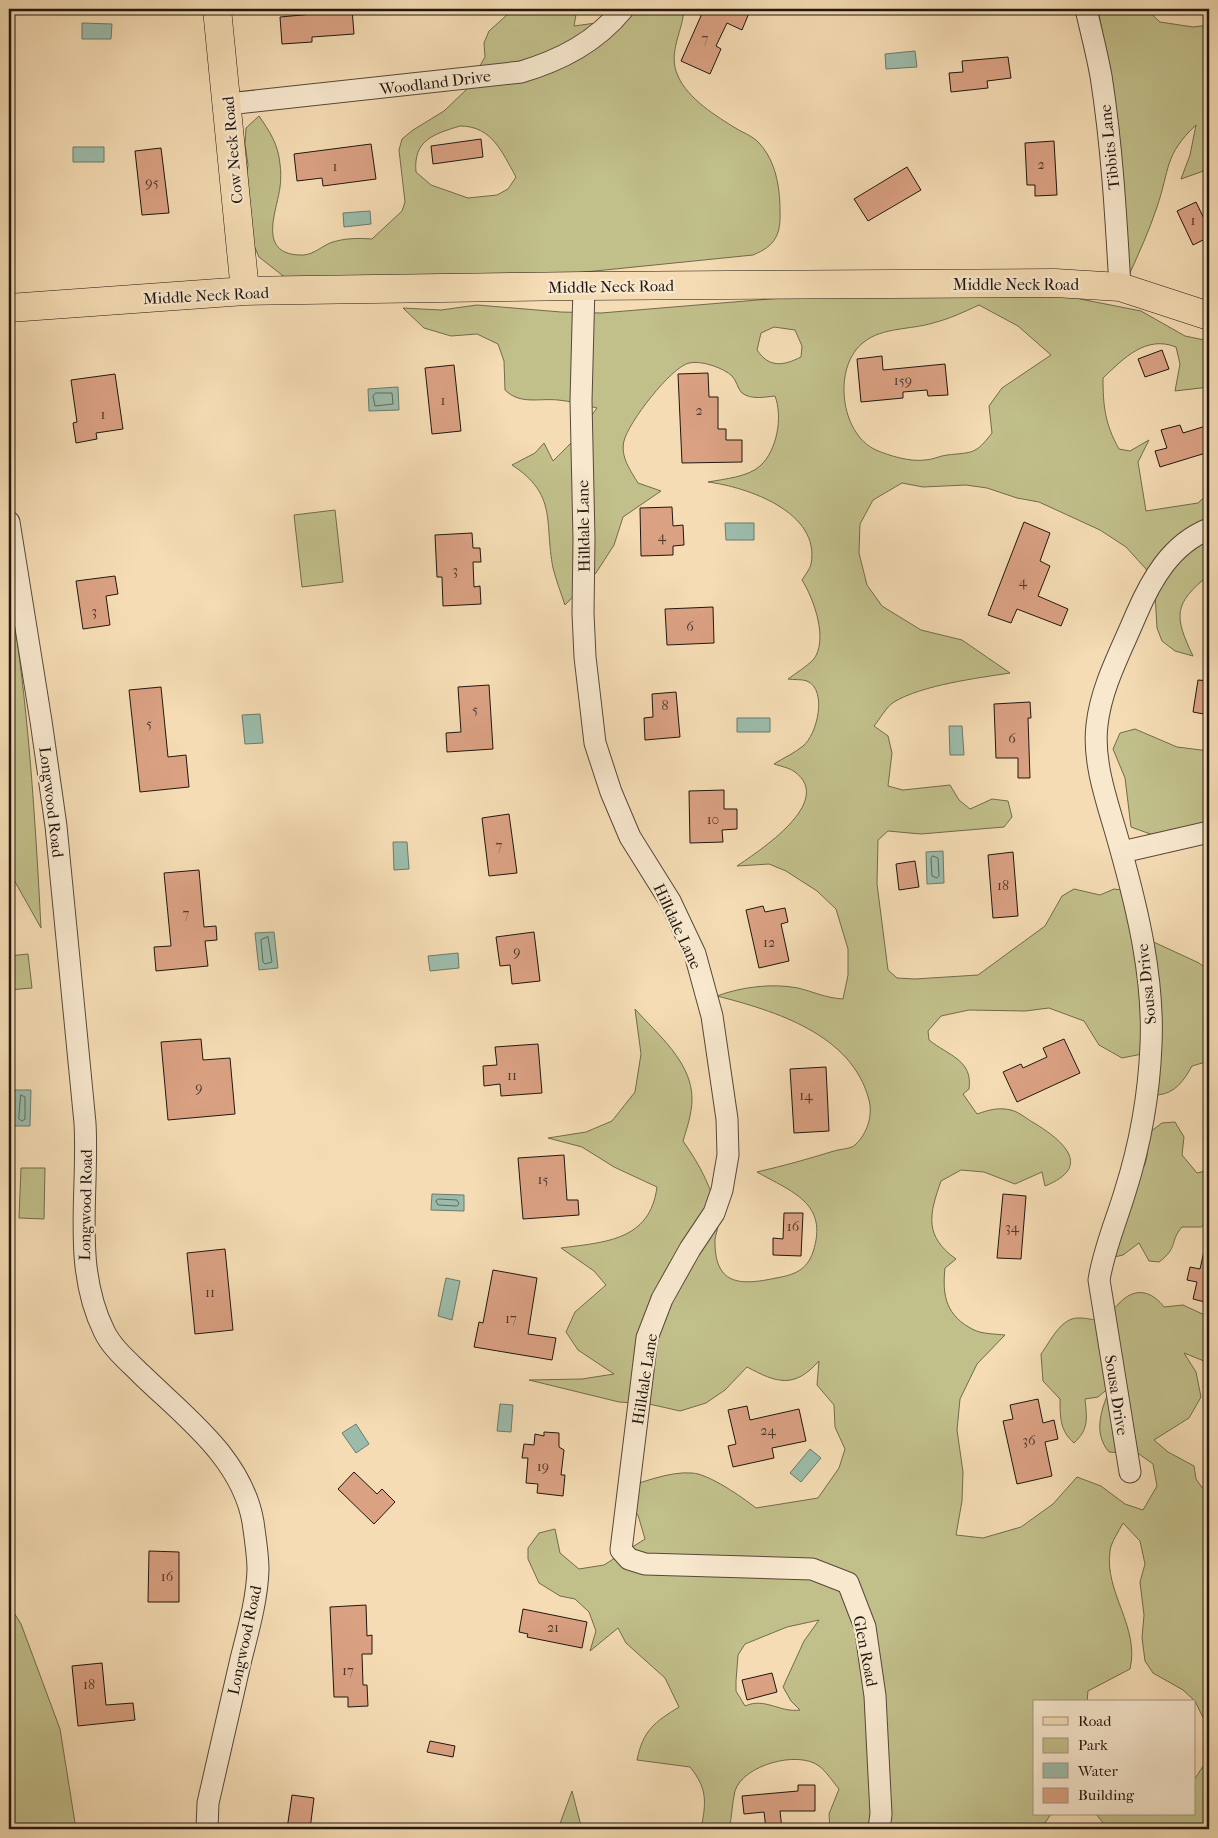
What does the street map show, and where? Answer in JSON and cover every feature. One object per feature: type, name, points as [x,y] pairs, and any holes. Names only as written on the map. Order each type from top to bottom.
[{"type":"main road","name":"Cow Neck Road","points":[[217,9],[228,104],[244,291]]},
{"type":"main road","name":"Middle Neck Road","points":[[9,308],[244,291],[584,286],[1055,283],[1120,287],[1209,316]]},
{"type":"street","name":"Woodland Drive","points":[[228,104],[521,72],[553,62],[567,55],[596,35],[623,9]]},
{"type":"street","name":"Tibbits Lane","points":[[1086,9],[1101,75],[1105,107],[1116,219],[1120,287]]},
{"type":"street","name":"Hilldale Lane","points":[[584,286],[581,402],[584,539],[583,612],[585,658],[596,743],[611,792],[630,837],[670,901],[695,954],[712,1016],[727,1118],[728,1155],[722,1190],[714,1213],[690,1249],[662,1299],[647,1338],[621,1546],[625,1555]]},
{"type":"street","name":"Longwood Road","points":[[9,522],[56,826],[85,1124],[87,1154],[83,1242],[85,1273],[92,1303],[105,1333],[123,1356],[216,1446],[230,1467],[252,1520],[258,1570],[253,1605],[208,1803],[207,1829]]},
{"type":"street","name":"Sousa Drive","points":[[1130,1472],[1099,1280],[1102,1257],[1125,1192],[1138,1145],[1145,1105],[1151,1045],[1144,947],[1102,777],[1096,744],[1099,710],[1106,686],[1148,586],[1167,559],[1184,544],[1209,529]]},
{"type":"street","points":[[1122,852],[1209,832]]},
{"type":"street","name":"Glen Road","points":[[625,1555],[645,1564],[812,1570],[848,1583],[864,1626],[875,1696],[881,1814],[879,1829]]},
{"type":"green space","points":[[534,9],[577,9],[574,26],[596,23],[622,9],[684,9],[674,59],[678,76],[688,92],[703,106],[754,139],[765,150],[773,166],[778,184],[780,219],[775,239],[767,248],[753,255],[516,279],[287,279],[259,257],[252,241],[244,190],[248,165],[245,144],[246,128],[259,116],[270,133],[279,157],[281,181],[273,229],[274,239],[278,247],[286,252],[304,255],[340,240],[372,239],[402,211],[405,202],[399,150],[402,139],[444,111],[466,90],[485,57],[484,43],[489,31],[508,14]],"holes":[[[460,126],[480,130],[495,142],[516,177],[508,189],[497,195],[468,198],[431,185],[416,172],[418,152],[427,140],[442,132]]]},
{"type":"green space","points":[[1098,9],[1146,9],[1160,22],[1193,27],[1209,25],[1209,169],[1181,179],[1190,155],[1196,125],[1178,145],[1173,154],[1154,216],[1129,275],[1108,63]]},
{"type":"green space","points":[[1060,295],[1141,311],[1185,336],[1209,341],[1209,387],[1175,391],[1180,364],[1176,347],[1165,344],[1145,346],[1136,350],[1103,378],[1106,415],[1119,449],[1130,451],[1149,440],[1138,462],[1146,511],[1198,503],[1209,493],[1209,575],[1189,594],[1180,611],[1182,631],[1193,656],[1175,651],[1162,641],[1157,628],[1155,593],[1146,569],[1126,547],[1100,530],[1039,502],[1017,498],[987,488],[966,485],[923,487],[902,483],[873,500],[860,524],[859,553],[867,585],[882,606],[921,630],[962,640],[1010,673],[950,683],[906,696],[891,704],[874,726],[888,736],[892,753],[888,786],[903,790],[950,785],[959,800],[970,809],[992,799],[1008,801],[1012,817],[1004,827],[921,834],[888,831],[878,840],[877,884],[888,970],[897,978],[915,979],[978,975],[1045,926],[1062,896],[1074,889],[1100,895],[1114,889],[1121,890],[1132,932],[1199,963],[1209,971],[1209,1061],[1192,1066],[1175,1089],[1164,1094],[1158,1095],[1151,1087],[1142,1054],[1122,1058],[1099,1045],[1084,1021],[1049,1008],[1025,1011],[969,1010],[941,1016],[928,1031],[929,1040],[958,1060],[967,1071],[969,1089],[963,1094],[977,1114],[998,1109],[1017,1112],[1055,1138],[1069,1154],[1071,1162],[1068,1171],[1060,1179],[1045,1186],[1042,1172],[1015,1184],[984,1172],[961,1170],[941,1181],[937,1193],[932,1215],[934,1233],[938,1242],[956,1259],[945,1268],[944,1288],[948,1304],[957,1318],[974,1330],[1005,1335],[977,1364],[960,1399],[957,1430],[963,1472],[962,1501],[956,1535],[983,1538],[1021,1527],[1053,1504],[1077,1477],[1101,1486],[1125,1504],[1143,1510],[1157,1486],[1153,1464],[1139,1454],[1109,1452],[1101,1436],[1100,1420],[1111,1386],[1098,1397],[1085,1399],[1085,1428],[1074,1443],[1063,1429],[1060,1399],[1043,1381],[1041,1354],[1061,1326],[1067,1322],[1079,1318],[1095,1319],[1102,1317],[1108,1314],[1125,1298],[1136,1293],[1151,1296],[1164,1307],[1183,1305],[1209,1317],[1209,1363],[1184,1353],[1196,1372],[1201,1397],[1189,1418],[1154,1440],[1168,1452],[1194,1466],[1196,1479],[1209,1497],[1209,1730],[1196,1700],[1183,1690],[1153,1673],[1145,1661],[1142,1638],[1144,1615],[1140,1582],[1145,1564],[1140,1541],[1123,1523],[1113,1540],[1110,1551],[1110,1566],[1112,1581],[1130,1639],[1132,1654],[1130,1669],[1088,1691],[1087,1700],[1033,1700],[1033,1816],[1050,1816],[1041,1829],[830,1829],[829,1814],[839,1789],[819,1766],[810,1761],[785,1760],[760,1767],[740,1782],[735,1791],[729,1829],[701,1829],[704,1811],[703,1789],[690,1767],[637,1760],[643,1741],[651,1728],[663,1717],[679,1707],[665,1678],[626,1643],[618,1628],[590,1651],[596,1631],[589,1612],[575,1599],[560,1596],[539,1583],[528,1559],[528,1548],[539,1533],[555,1529],[560,1553],[579,1569],[604,1565],[645,1539],[638,1515],[617,1490],[673,1474],[692,1473],[707,1477],[756,1508],[818,1498],[839,1468],[845,1449],[835,1427],[834,1405],[817,1385],[819,1361],[801,1376],[785,1380],[767,1377],[747,1367],[725,1390],[706,1403],[680,1411],[649,1404],[619,1402],[529,1380],[582,1379],[614,1374],[578,1350],[566,1332],[575,1312],[606,1285],[594,1271],[561,1248],[594,1244],[623,1236],[645,1218],[653,1205],[657,1187],[614,1167],[582,1147],[548,1138],[586,1132],[612,1121],[635,1092],[641,1054],[635,1009],[672,1050],[686,1073],[692,1104],[683,1141],[695,1159],[710,1189],[718,1223],[715,1239],[716,1254],[719,1266],[724,1274],[731,1279],[751,1282],[783,1277],[799,1271],[807,1263],[813,1252],[817,1235],[816,1222],[812,1210],[794,1193],[757,1172],[853,1146],[859,1141],[866,1130],[870,1112],[869,1100],[860,1077],[846,1058],[829,1042],[786,1018],[763,1009],[717,996],[746,988],[778,986],[798,988],[843,999],[848,975],[848,949],[836,909],[817,891],[786,871],[769,864],[737,866],[776,838],[800,811],[806,797],[805,784],[795,772],[774,764],[800,749],[808,740],[816,723],[819,703],[817,693],[807,681],[788,679],[813,660],[818,652],[820,642],[820,631],[815,609],[802,580],[811,564],[811,546],[805,530],[778,505],[760,496],[708,482],[749,473],[766,460],[771,452],[777,433],[778,414],[775,396],[750,397],[740,391],[734,378],[728,373],[706,364],[689,363],[672,374],[651,397],[633,422],[623,447],[627,464],[638,483],[661,491],[623,517],[614,545],[596,573],[565,605],[553,568],[548,523],[543,499],[537,487],[527,476],[512,465],[535,453],[544,443],[553,461],[572,442],[597,408],[573,402],[530,400],[511,395],[505,390],[504,361],[498,344],[477,334],[451,336],[424,328],[403,308],[441,310],[477,305],[561,312],[601,313],[806,296]],"holes":[[[979,305],[1018,326],[1051,355],[1002,388],[989,406],[992,433],[973,451],[928,460],[907,459],[887,454],[876,450],[864,442],[854,430],[844,399],[844,382],[847,367],[854,353],[871,337],[888,331],[939,321]],[[774,327],[795,330],[802,346],[801,357],[777,364],[766,360],[757,350],[761,333]],[[819,1620],[804,1641],[783,1687],[791,1701],[800,1710],[759,1703],[745,1706],[736,1691],[738,1655],[745,1644],[787,1627]]]},
{"type":"green space","points":[[335,510],[343,582],[302,587],[294,515]]},
{"type":"green space","points":[[9,587],[26,714],[41,928],[9,871]]},
{"type":"green space","points":[[1135,729],[1177,747],[1209,751],[1209,839],[1153,835],[1131,827],[1125,778],[1113,749],[1120,733]]},
{"type":"green space","points":[[28,954],[32,988],[9,990],[9,956]]},
{"type":"green space","points":[[1175,1122],[1184,1137],[1182,1155],[1197,1173],[1209,1170],[1209,1221],[1201,1227],[1182,1227],[1172,1248],[1159,1262],[1149,1261],[1139,1243],[1123,1255],[1110,1258],[1099,1245],[1105,1220],[1144,1166],[1150,1132],[1162,1123]]},
{"type":"green space","points":[[21,1168],[45,1168],[44,1219],[19,1218]]},
{"type":"green space","points":[[9,1595],[11,1608],[21,1624],[60,1729],[76,1829],[9,1829]]},
{"type":"green space","points":[[1209,1757],[1209,1829],[1108,1829],[1098,1816],[1196,1816],[1196,1777]]},
{"type":"green space","points":[[572,1791],[580,1822],[587,1829],[558,1829]]},
{"type":"water","points":[[82,23],[112,24],[111,39],[82,39]]},
{"type":"water","points":[[915,51],[917,67],[886,69],[885,54]]},
{"type":"water","points":[[73,147],[104,147],[104,162],[73,162]]},
{"type":"water","points":[[370,211],[371,224],[344,227],[343,213]]},
{"type":"water","points":[[398,387],[399,410],[369,411],[368,389]]},
{"type":"water","points":[[725,523],[754,523],[754,540],[726,540]]},
{"type":"water","points":[[260,714],[263,743],[245,744],[242,715]]},
{"type":"water","points":[[737,718],[770,718],[770,732],[737,732]]},
{"type":"water","points":[[949,726],[962,726],[964,755],[950,755]]},
{"type":"water","points":[[393,842],[407,842],[409,869],[394,870]]},
{"type":"water","points":[[943,851],[944,883],[927,884],[926,852]]},
{"type":"water","points":[[274,932],[278,968],[259,970],[255,933]]},
{"type":"water","points":[[458,953],[459,968],[430,971],[428,956]]},
{"type":"water","points":[[14,1090],[31,1090],[30,1126],[13,1126]]},
{"type":"water","points":[[432,1194],[464,1195],[464,1211],[431,1210]]},
{"type":"water","points":[[446,1278],[460,1281],[452,1320],[438,1316]]},
{"type":"water","points":[[500,1404],[513,1405],[511,1432],[497,1431]]},
{"type":"water","points":[[356,1424],[369,1444],[356,1453],[342,1433]]},
{"type":"water","points":[[810,1449],[821,1458],[801,1482],[790,1473]]},
{"type":"building","points":[[323,9],[352,9],[354,34],[312,37],[312,42],[282,44],[280,17],[324,13]]},
{"type":"building","points":[[704,9],[739,9],[749,13],[742,30],[727,23],[716,46],[721,49],[710,74],[681,61]]},
{"type":"building","points":[[1008,57],[1011,78],[987,81],[988,88],[951,92],[949,73],[963,72],[962,61]]},
{"type":"building","points":[[481,139],[483,157],[433,164],[431,146]]},
{"type":"building","points":[[1054,141],[1057,195],[1035,196],[1035,185],[1027,185],[1025,143]]},
{"type":"building","points":[[371,144],[376,179],[323,186],[322,178],[297,181],[294,154]]},
{"type":"building","points":[[161,148],[169,213],[142,215],[135,151]]},
{"type":"building","points":[[907,167],[921,190],[868,221],[854,199]]},
{"type":"building","points":[[1196,202],[1209,229],[1209,237],[1193,245],[1177,211]]},
{"type":"building","points":[[1162,350],[1169,369],[1145,377],[1138,359]]},
{"type":"building","points":[[882,356],[883,370],[945,364],[948,395],[928,396],[927,390],[903,392],[903,398],[861,402],[857,359]]},
{"type":"building","points":[[454,365],[461,431],[432,434],[425,368]]},
{"type":"building","points":[[708,373],[709,397],[718,397],[718,429],[726,429],[726,440],[742,440],[742,462],[682,463],[678,374]]},
{"type":"building","points":[[115,374],[123,429],[96,433],[97,439],[76,443],[73,423],[77,422],[71,380]]},
{"type":"building","points":[[1180,425],[1183,433],[1209,425],[1209,452],[1160,467],[1155,451],[1167,448],[1161,430]]},
{"type":"building","points":[[672,507],[673,526],[683,525],[684,545],[673,546],[673,555],[641,556],[640,508]]},
{"type":"building","points":[[1024,522],[1050,533],[1040,561],[1050,566],[1038,596],[1068,609],[1061,626],[1017,609],[1011,623],[988,615]]},
{"type":"building","points":[[472,533],[473,548],[480,548],[481,562],[473,562],[474,587],[480,586],[481,604],[443,606],[442,577],[437,577],[435,535]]},
{"type":"building","points":[[115,576],[118,594],[106,596],[110,625],[83,629],[76,581]]},
{"type":"building","points":[[713,607],[714,643],[667,645],[665,609]]},
{"type":"building","points":[[1198,680],[1209,681],[1209,715],[1193,712]]},
{"type":"building","points":[[489,685],[493,749],[447,752],[446,733],[461,732],[458,687]]},
{"type":"building","points":[[161,687],[168,757],[186,755],[189,787],[140,792],[129,690]]},
{"type":"building","points":[[676,692],[680,737],[645,740],[644,718],[653,717],[652,694]]},
{"type":"building","points":[[1030,702],[1031,718],[1028,718],[1030,778],[1018,778],[1018,758],[996,758],[994,704]]},
{"type":"building","points":[[724,790],[724,809],[737,809],[737,829],[722,830],[723,842],[690,843],[689,791]]},
{"type":"building","points":[[509,814],[517,873],[489,876],[482,818]]},
{"type":"building","points":[[1013,852],[1018,916],[993,918],[988,855]]},
{"type":"building","points":[[915,861],[919,887],[899,890],[896,864]]},
{"type":"building","points":[[199,870],[204,927],[216,926],[217,940],[205,941],[208,966],[156,971],[154,947],[171,946],[164,873]]},
{"type":"building","points":[[763,906],[765,912],[785,908],[788,922],[781,924],[789,961],[759,968],[746,910]]},
{"type":"building","points":[[534,932],[540,981],[512,984],[510,965],[500,966],[496,937]]},
{"type":"building","points":[[201,1039],[203,1060],[230,1058],[235,1114],[168,1120],[161,1042]]},
{"type":"building","points":[[1064,1039],[1080,1073],[1017,1102],[1003,1072],[1021,1064],[1023,1068],[1047,1057],[1043,1048]]},
{"type":"building","points":[[538,1044],[542,1093],[501,1096],[500,1084],[484,1086],[483,1066],[497,1065],[495,1047]]},
{"type":"building","points":[[826,1067],[829,1131],[794,1133],[790,1069]]},
{"type":"building","points":[[564,1155],[567,1200],[578,1200],[579,1215],[523,1219],[518,1158]]},
{"type":"building","points":[[1003,1194],[1026,1196],[1021,1259],[997,1258]]},
{"type":"building","points":[[784,1213],[803,1213],[801,1256],[773,1255],[773,1238],[783,1239]]},
{"type":"building","points":[[225,1249],[233,1330],[195,1334],[187,1253]]},
{"type":"building","points":[[1204,1251],[1209,1251],[1209,1303],[1193,1299],[1197,1282],[1187,1280],[1190,1267],[1200,1269]]},
{"type":"building","points":[[493,1270],[537,1278],[528,1334],[556,1338],[552,1360],[474,1347],[479,1322],[483,1323]]},
{"type":"building","points":[[1038,1399],[1043,1423],[1054,1420],[1058,1439],[1045,1442],[1052,1476],[1017,1484],[1003,1421],[1013,1419],[1010,1405]]},
{"type":"building","points":[[747,1406],[750,1420],[799,1409],[806,1441],[772,1448],[774,1458],[733,1467],[728,1446],[736,1444],[728,1410]]},
{"type":"building","points":[[544,1432],[559,1433],[559,1447],[564,1450],[561,1475],[565,1475],[563,1496],[537,1493],[538,1484],[526,1483],[528,1458],[522,1458],[524,1444],[534,1445],[535,1434],[544,1436]]},
{"type":"building","points":[[354,1472],[377,1494],[382,1489],[395,1502],[374,1524],[338,1489]]},
{"type":"building","points":[[149,1551],[179,1552],[179,1602],[148,1602]]},
{"type":"building","points":[[366,1605],[367,1636],[372,1635],[372,1654],[362,1654],[363,1685],[367,1685],[368,1706],[348,1707],[348,1697],[334,1697],[330,1607]]},
{"type":"building","points":[[523,1609],[587,1622],[582,1648],[527,1637],[528,1634],[519,1632]]},
{"type":"building","points":[[102,1663],[106,1705],[133,1703],[135,1720],[78,1726],[72,1666]]},
{"type":"building","points":[[772,1673],[777,1692],[747,1700],[742,1680]]},
{"type":"building","points":[[430,1741],[455,1746],[453,1757],[427,1752]]},
{"type":"building","points":[[798,1785],[815,1785],[815,1811],[780,1811],[782,1829],[766,1829],[764,1812],[744,1814],[742,1796],[798,1791]]},
{"type":"building","points":[[292,1795],[314,1798],[310,1829],[287,1829]]}]
